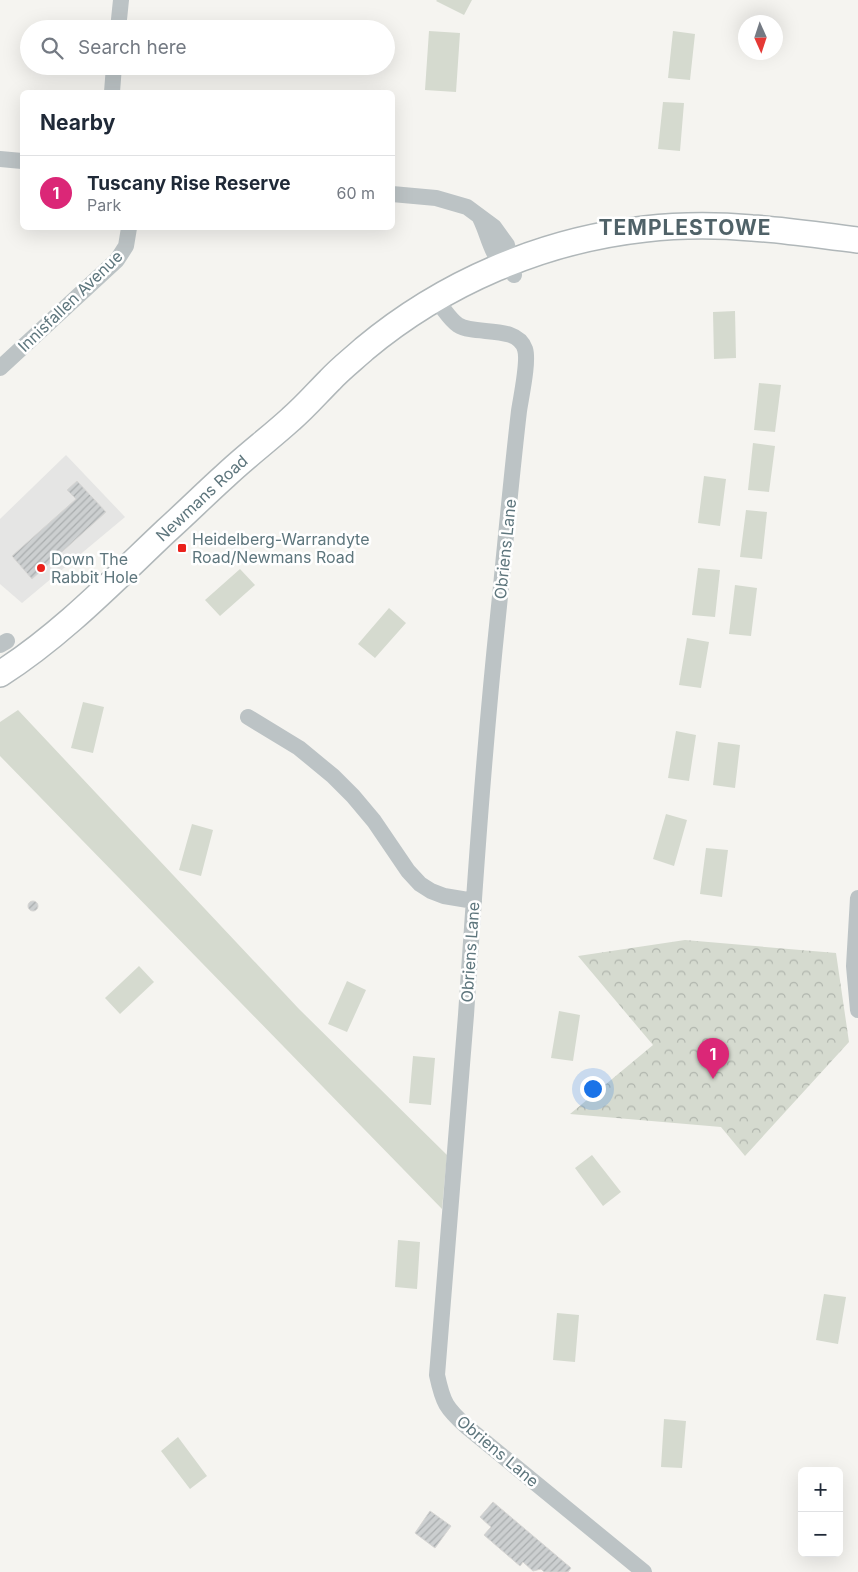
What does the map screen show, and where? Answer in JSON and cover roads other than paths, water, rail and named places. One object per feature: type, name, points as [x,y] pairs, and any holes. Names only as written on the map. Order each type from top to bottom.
[{"type":"main road","name":"Newmans Road","points":[[0,674],[45,642],[226,475],[308,404],[332,378],[366,348],[397,324],[440,304],[466,282],[555,247],[591,238],[647,229],[698,226],[752,228],[858,240]]},
{"type":"main road","name":"Newmans Road","points":[[0,688],[46,653],[153,562],[232,483],[289,421]]},
{"type":"street","points":[[119,20],[121,0]]},
{"type":"street","points":[[112,90],[113,75]]},
{"type":"street","points":[[0,159],[20,161]]},
{"type":"street","points":[[395,194],[436,198],[467,207],[494,227],[507,245],[509,266]]},
{"type":"street","name":"Innisfallen Avenue","points":[[0,368],[118,260],[126,246],[129,230]]},
{"type":"street","name":"Obriens Lane","points":[[440,304],[450,318],[460,326],[508,334],[519,340],[525,348],[526,358],[491,679],[476,853],[458,1127],[437,1374],[442,1397],[451,1412],[644,1572]]},
{"type":"street","points":[[248,717],[299,748],[333,776],[374,821],[408,871],[420,884],[444,896],[474,900]]},
{"type":"street","points":[[858,898],[854,966],[858,1010]]},
{"type":"place","name":"Heidelberg-Warrandyte Road/Newmans Road","points":[[182,548]]},
{"type":"place","name":"Down The Rabbit Hole","points":[[41,568]]},
{"type":"place","name":"Tuscany Rise Reserve","points":[[713,1079]]},
{"type":"district","name":"TEMPLESTOWE","points":[[685,228]]}]
